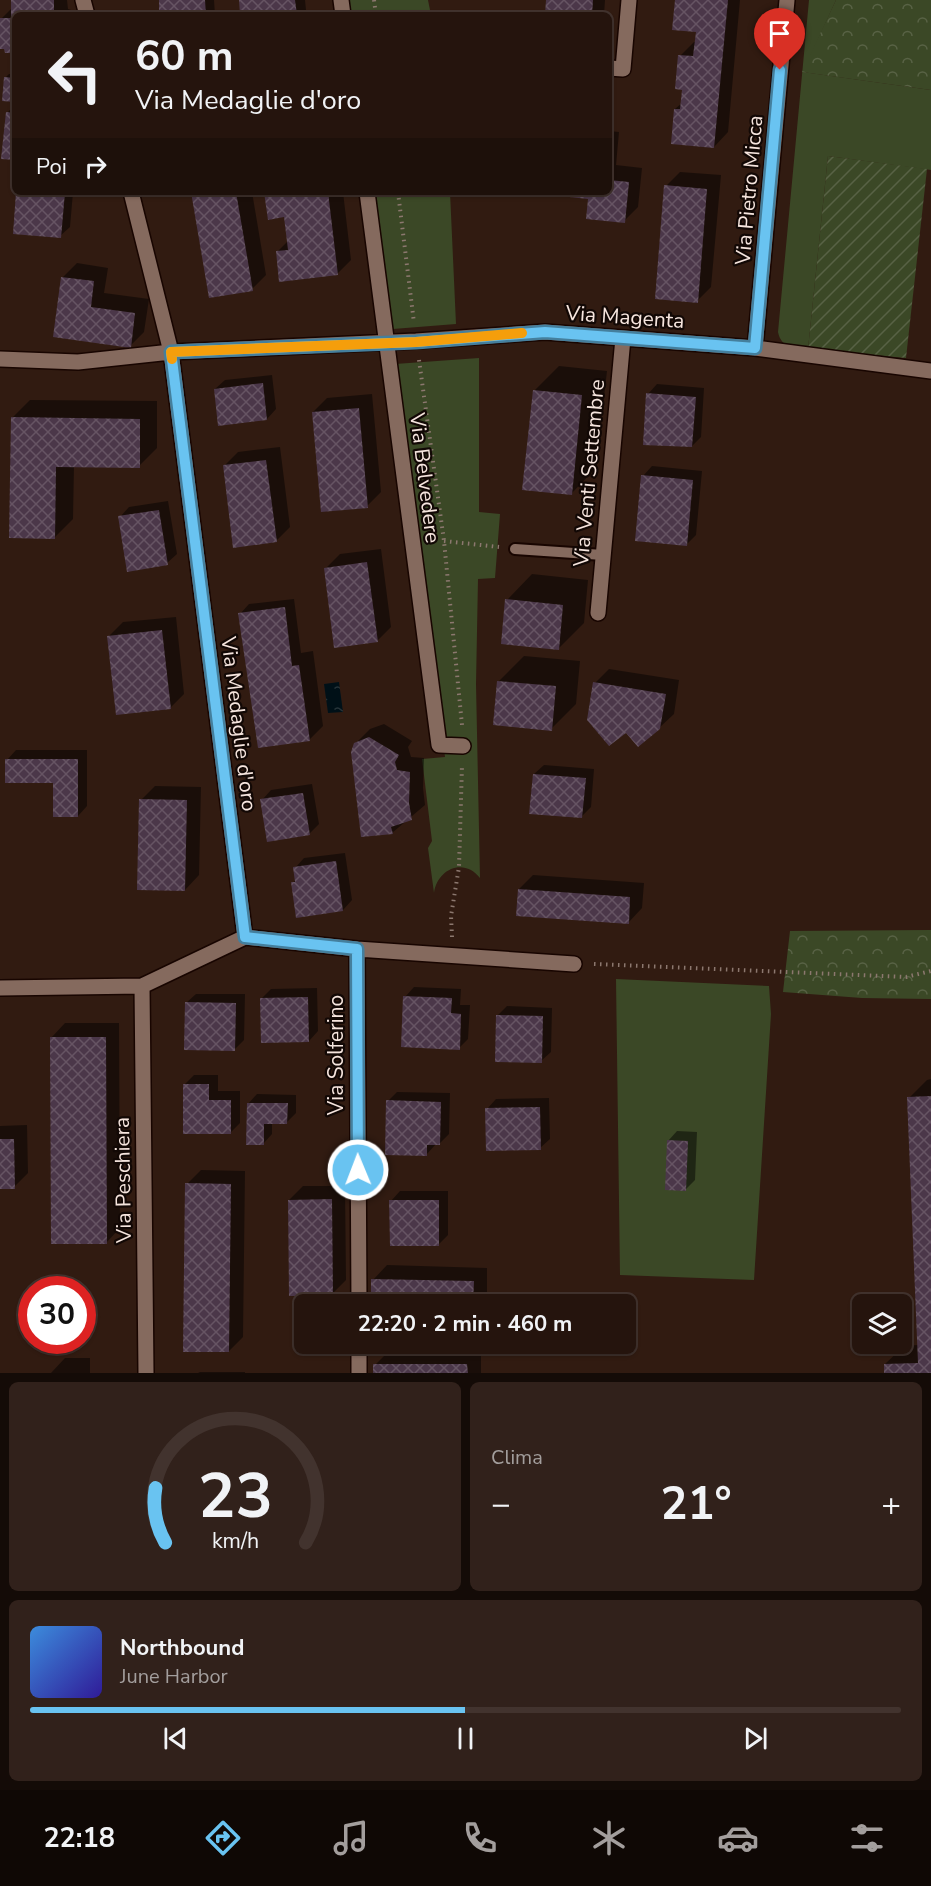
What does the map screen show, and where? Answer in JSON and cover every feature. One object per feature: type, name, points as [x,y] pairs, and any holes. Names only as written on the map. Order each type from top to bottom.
[{"type":"street","points":[[612,68],[623,69],[629,0]]},
{"type":"street","name":"Via Pietro Micca","points":[[755,348],[787,0]]},
{"type":"street","name":"Via Medaglie d'oro","points":[[132,195],[171,352],[245,937]]},
{"type":"street","name":"Via Belvedere","points":[[367,195],[439,745],[463,746]]},
{"type":"street","name":"Via Magenta","points":[[0,359],[78,362],[171,352],[386,343],[545,332],[755,348],[931,371]]},
{"type":"street","name":"Via Venti Settembre","points":[[598,613],[623,338]]},
{"type":"street","points":[[0,988],[142,986],[245,937],[357,949],[574,964]]},
{"type":"street","name":"Via Solferino","points":[[357,949],[359,1294]]},
{"type":"street","name":"Via Peschiera","points":[[142,986],[146,1373]]},
{"type":"street","points":[[359,1354],[359,1373]]},
{"type":"lane","points":[[515,549],[603,555]]},
{"type":"path","points":[[444,541],[515,549]]},
{"type":"path","points":[[574,964],[906,977],[931,971]]},
{"type":"green space","points":[[347,0],[428,0],[430,12],[349,12]]},
{"type":"green space","points":[[809,0],[836,0],[803,72],[931,90],[931,170],[828,156],[808,349],[785,344],[778,332]]},
{"type":"green space","points":[[836,0],[931,0],[931,90],[802,72]]},
{"type":"green space","points":[[828,156],[927,169],[906,358],[808,349]]},
{"type":"green space","points":[[372,195],[450,195],[456,324],[393,329],[389,320]]},
{"type":"green space","points":[[479,358],[479,512],[500,514],[495,578],[478,579],[476,684],[480,878],[466,868],[452,869],[440,878],[434,893],[428,848],[432,841],[422,759],[445,757],[395,364]]},
{"type":"green space","points":[[931,930],[931,999],[862,998],[783,992],[790,931]]},
{"type":"green space","points":[[616,979],[769,986],[771,1014],[754,1280],[620,1275]]},
{"type":"water","points":[[339,682],[343,712],[328,713],[324,684]]},
{"type":"building","points":[[11,0],[54,0],[54,12],[12,12],[12,53],[5,53],[4,49],[0,49],[0,18],[11,18]]},
{"type":"building","points":[[159,0],[205,0],[206,12],[159,12]]},
{"type":"building","points":[[239,0],[295,0],[297,12],[240,12]]},
{"type":"building","points":[[546,0],[593,0],[592,12],[545,12]]},
{"type":"building","points":[[675,0],[728,0],[714,148],[671,144],[674,109],[680,109],[682,90],[675,89],[678,55],[693,56],[696,32],[672,30]]},
{"type":"building","points":[[4,77],[12,78],[12,102],[2,101]]},
{"type":"building","points":[[6,112],[12,113],[12,160],[1,159]]},
{"type":"building","points":[[612,180],[629,182],[625,223],[586,219],[588,199],[551,195],[612,195]]},
{"type":"building","points":[[664,185],[707,189],[698,303],[655,299]]},
{"type":"building","points":[[16,195],[65,195],[61,238],[13,234]]},
{"type":"building","points":[[192,195],[237,195],[253,291],[209,298]]},
{"type":"building","points":[[264,195],[328,195],[338,275],[279,282],[276,251],[288,250],[284,217],[268,220]]},
{"type":"building","points":[[61,277],[94,281],[91,307],[135,313],[131,348],[53,337]]},
{"type":"building","points":[[263,383],[267,420],[218,426],[214,389]]},
{"type":"building","points":[[533,390],[582,395],[572,495],[522,490]]},
{"type":"building","points":[[646,393],[696,397],[692,447],[643,445]]},
{"type":"building","points":[[359,408],[368,508],[321,512],[312,412]]},
{"type":"building","points":[[11,417],[140,419],[140,468],[56,467],[55,539],[9,538]]},
{"type":"building","points":[[266,460],[277,542],[233,548],[223,465]]},
{"type":"building","points":[[641,475],[693,480],[687,546],[635,541]]},
{"type":"building","points":[[159,510],[168,565],[127,572],[118,516]]},
{"type":"building","points":[[367,562],[378,642],[334,648],[324,568]]},
{"type":"building","points":[[505,599],[563,605],[559,650],[501,644]]},
{"type":"building","points":[[285,607],[292,666],[299,665],[310,741],[258,748],[238,613]]},
{"type":"building","points":[[162,630],[171,709],[116,715],[107,636]]},
{"type":"building","points":[[497,681],[556,686],[552,731],[493,725]]},
{"type":"building","points":[[593,682],[666,694],[660,729],[638,747],[626,733],[609,746],[587,720]]},
{"type":"building","points":[[369,737],[399,755],[395,762],[397,770],[410,772],[409,803],[412,820],[391,827],[393,834],[361,837],[351,752],[354,743]]},
{"type":"building","points":[[5,759],[78,759],[78,817],[53,817],[53,783],[5,783]]},
{"type":"building","points":[[533,774],[586,778],[582,818],[529,814]]},
{"type":"building","points":[[303,793],[310,835],[267,842],[260,799]]},
{"type":"building","points":[[139,799],[187,800],[185,891],[137,890]]},
{"type":"building","points":[[336,861],[343,911],[296,918],[291,882],[295,882],[293,867]]},
{"type":"building","points":[[518,889],[630,897],[629,924],[516,916]]},
{"type":"building","points":[[403,996],[452,998],[451,1013],[461,1014],[460,1050],[401,1047]]},
{"type":"building","points":[[308,997],[309,1042],[261,1043],[260,998]]},
{"type":"building","points":[[185,1002],[236,1003],[235,1051],[184,1050]]},
{"type":"building","points":[[496,1015],[543,1016],[542,1063],[495,1062]]},
{"type":"building","points":[[50,1037],[106,1037],[107,1244],[51,1244]]},
{"type":"building","points":[[183,1084],[209,1084],[209,1100],[231,1100],[231,1134],[183,1134]]},
{"type":"building","points":[[931,1096],[931,1373],[884,1373],[884,1364],[918,1363],[907,1097]]},
{"type":"building","points":[[386,1100],[441,1102],[440,1145],[427,1145],[427,1156],[385,1155]]},
{"type":"building","points":[[247,1103],[288,1103],[287,1124],[264,1124],[264,1145],[246,1145]]},
{"type":"building","points":[[540,1107],[541,1150],[486,1151],[485,1108]]},
{"type":"building","points":[[0,1139],[14,1139],[15,1189],[0,1189]]},
{"type":"building","points":[[667,1140],[688,1141],[686,1191],[665,1190]]},
{"type":"building","points":[[185,1183],[231,1184],[229,1352],[183,1352]]},
{"type":"building","points":[[332,1199],[333,1294],[289,1296],[288,1200]]},
{"type":"building","points":[[389,1200],[439,1200],[439,1246],[390,1246]]},
{"type":"building","points":[[371,1279],[474,1281],[473,1294],[371,1294]]},
{"type":"building","points":[[373,1364],[467,1364],[468,1373],[373,1373]]},
{"type":"slow traffic","points":[[172,359],[171,352],[416,342],[522,333]]},
{"type":"route","points":[[358,1170],[357,949],[245,937],[171,352],[416,342],[545,332],[755,348],[780,70]]}]
